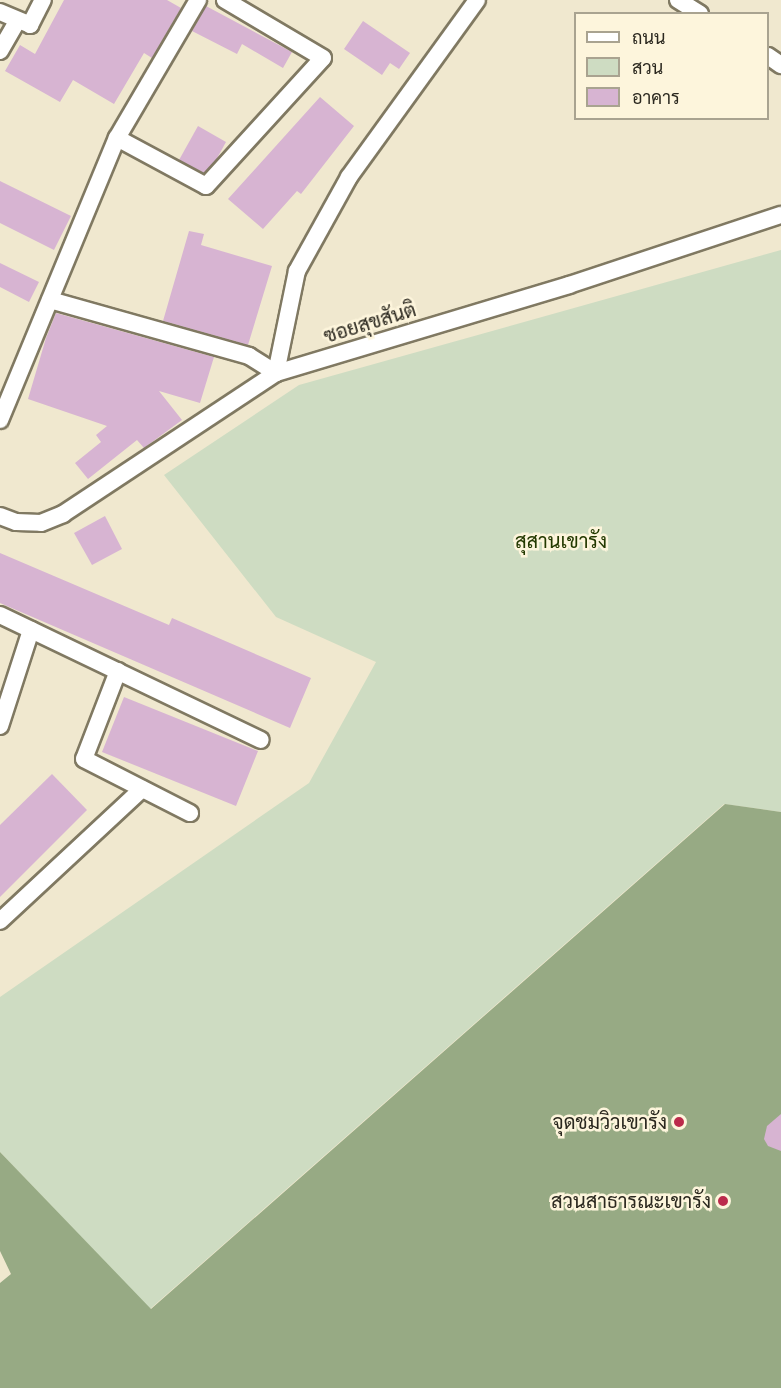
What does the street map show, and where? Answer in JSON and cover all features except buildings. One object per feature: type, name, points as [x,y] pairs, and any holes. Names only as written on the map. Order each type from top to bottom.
[{"type":"street","points":[[0,12],[30,25],[43,0]]},
{"type":"street","points":[[0,420],[117,138],[198,0]]},
{"type":"street","points":[[117,138],[206,186],[322,58],[225,0]]},
{"type":"street","points":[[50,300],[249,356],[276,372],[297,271],[349,177],[477,0]]},
{"type":"street","points":[[678,0],[697,12]]},
{"type":"street","points":[[0,51],[17,21]]},
{"type":"street","name":"ซอยสุขสันติ","points":[[0,516],[16,522],[41,523],[63,514],[276,372],[569,285],[781,215]]},
{"type":"street","points":[[0,615],[261,740]]},
{"type":"street","points":[[0,726],[31,630]]},
{"type":"street","points":[[118,671],[84,759],[190,813]]},
{"type":"street","points":[[0,921],[142,789]]},
{"type":"green space","name":"สุสานเขารัง","points":[[781,250],[781,812],[724,804],[150,1309],[0,1152],[0,997],[309,783],[376,662],[276,617],[164,475],[299,385]]},
{"type":"green space","points":[[725,804],[781,812],[781,1388],[0,1388],[0,1283],[11,1274],[0,1251],[0,1152],[151,1309]]},
{"type":"place","name":"จุดชมวิวเขารัง","points":[[679,1122]]},
{"type":"place","name":"สวนสาธารณะเขารัง","points":[[723,1201]]}]
